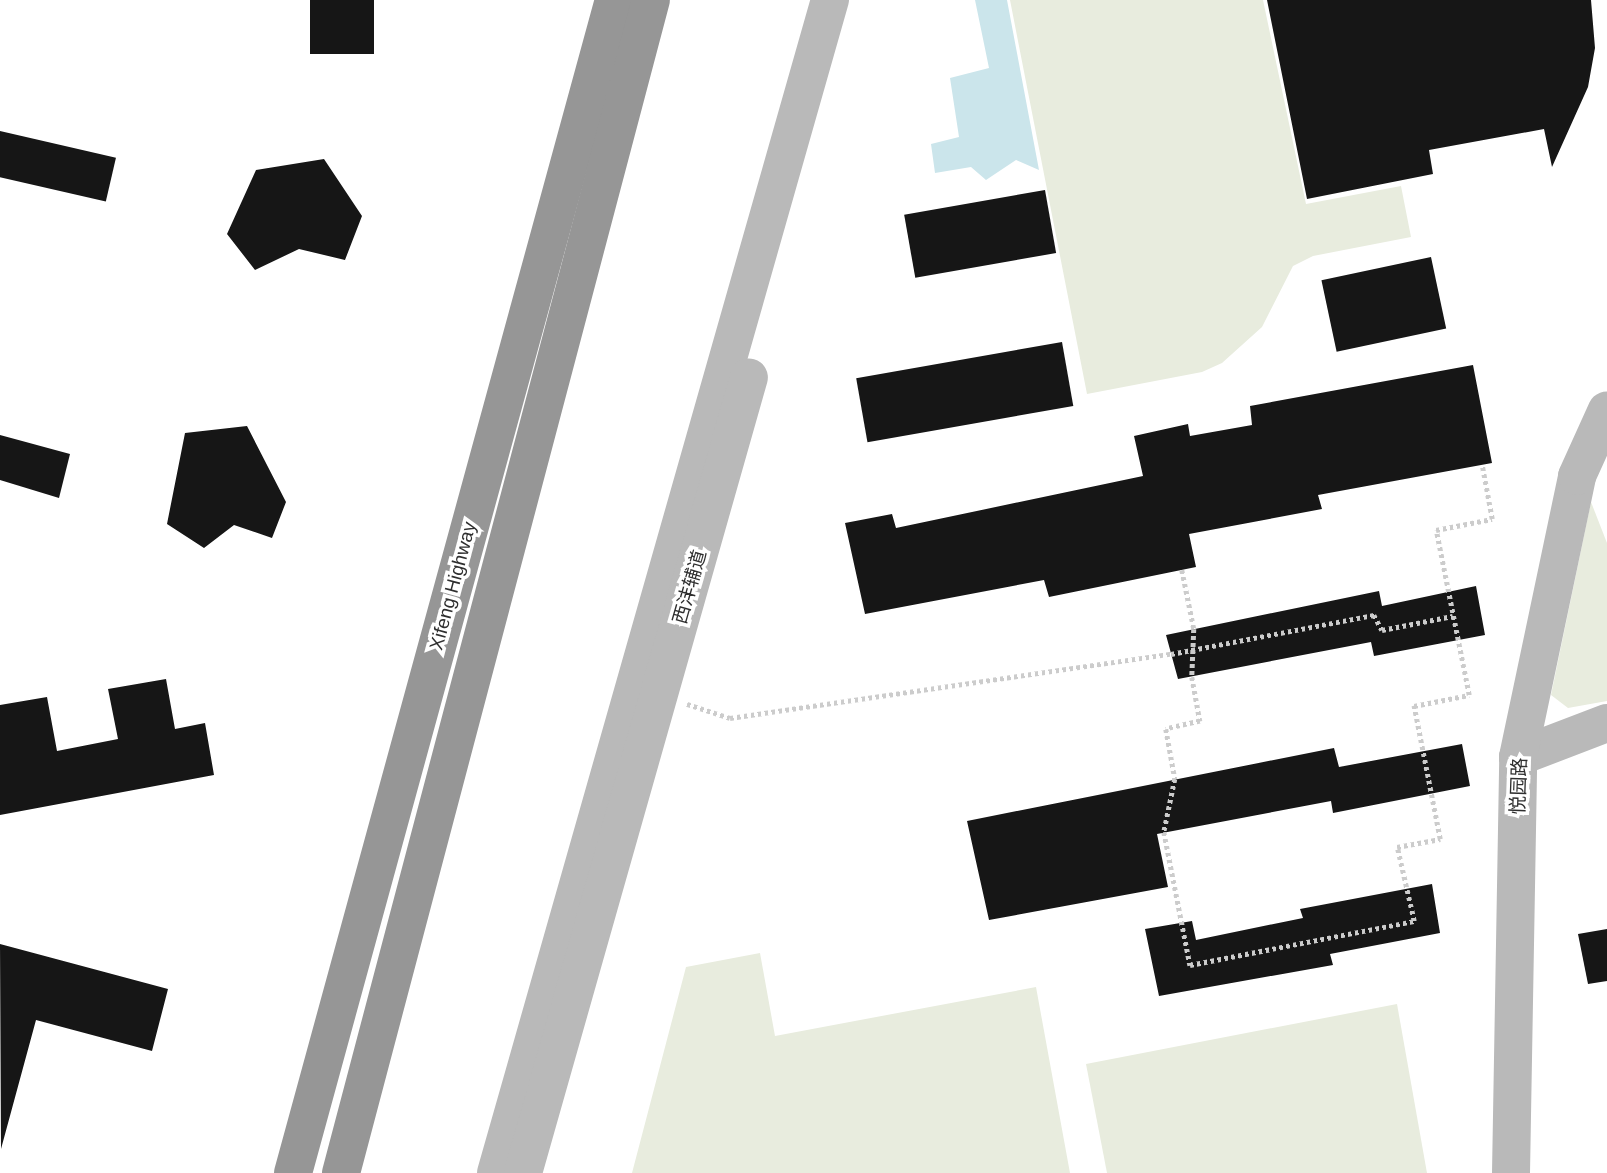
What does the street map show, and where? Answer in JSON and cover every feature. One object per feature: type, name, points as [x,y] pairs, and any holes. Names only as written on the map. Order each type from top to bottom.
[{"type":"highway","name":"Xifeng Highway","points":[[293,1173],[614,0]]},
{"type":"highway","points":[[341,1173],[651,0]]},
{"type":"street","name":"西沣辅道","points":[[524,1172],[526,1106],[830,0]]},
{"type":"street","name":"西沣辅道","points":[[526,1106],[855,0]]},
{"type":"street","name":"悦园路","points":[[1511,1173],[1518,758],[1577,476],[1607,410]]},
{"type":"street","points":[[1518,758],[1607,723]]},
{"type":"path","points":[[1182,570],[1194,629],[1192,677],[1200,721],[1166,729],[1175,779],[1164,832],[1190,964],[1414,921],[1397,847],[1440,839],[1414,706],[1469,695],[1436,530],[1492,519],[1482,465]]},
{"type":"path","points":[[680,701],[730,718],[1193,649],[1374,615],[1382,630],[1453,616]]},
{"type":"shaded area","points":[[1010,0],[1263,0],[1306,204],[1401,186],[1411,237],[1313,256],[1293,266],[1262,327],[1222,363],[1202,372],[1087,394]]},
{"type":"shaded area","points":[[1591,502],[1607,543],[1607,701],[1568,708],[1551,695]]},
{"type":"shaded area","points":[[760,953],[775,1036],[1036,987],[1070,1173],[632,1173],[686,967]]},
{"type":"shaded area","points":[[1397,1004],[1427,1173],[1107,1173],[1086,1064]]},
{"type":"water","points":[[975,0],[1007,0],[1039,170],[1016,160],[986,180],[971,167],[935,173],[931,144],[959,137],[950,78],[989,68]]},
{"type":"building","points":[[310,0],[374,0],[374,54],[310,54]]},
{"type":"building","points":[[1267,0],[1591,0],[1595,48],[1588,87],[1552,167],[1544,129],[1429,150],[1433,174],[1307,199]]},
{"type":"building","points":[[0,131],[116,158],[106,202],[0,177]]},
{"type":"building","points":[[324,159],[362,216],[345,260],[299,249],[255,270],[227,234],[256,170]]},
{"type":"building","points":[[1045,190],[1056,253],[915,278],[904,215]]},
{"type":"building","points":[[1431,257],[1446,328],[1337,352],[1321,280]]},
{"type":"building","points":[[1062,342],[1073,406],[867,442],[856,378]]},
{"type":"building","points":[[1473,365],[1492,463],[1318,495],[1322,509],[1189,534],[1196,567],[1049,597],[1044,580],[865,614],[845,523],[892,514],[896,528],[1143,476],[1134,436],[1188,424],[1190,436],[1252,425],[1250,406]]},
{"type":"building","points":[[247,426],[286,502],[272,538],[234,525],[204,548],[167,524],[185,433]]},
{"type":"building","points":[[0,435],[70,454],[59,498],[0,480]]},
{"type":"building","points":[[1476,586],[1485,635],[1374,656],[1371,642],[1178,679],[1166,635],[1379,591],[1382,606]]},
{"type":"building","points":[[166,679],[175,729],[205,723],[214,775],[0,815],[0,705],[47,697],[57,751],[118,739],[108,689]]},
{"type":"building","points":[[1462,744],[1470,786],[1333,813],[1331,801],[1157,834],[1168,887],[989,920],[967,821],[1334,748],[1339,767]]},
{"type":"building","points":[[1432,884],[1440,933],[1330,954],[1333,965],[1159,996],[1145,929],[1192,921],[1196,940],[1303,918],[1300,909]]},
{"type":"building","points":[[1607,929],[1607,981],[1588,984],[1578,934]]},
{"type":"building","points":[[0,944],[168,989],[152,1051],[36,1020],[1,1149]]}]
